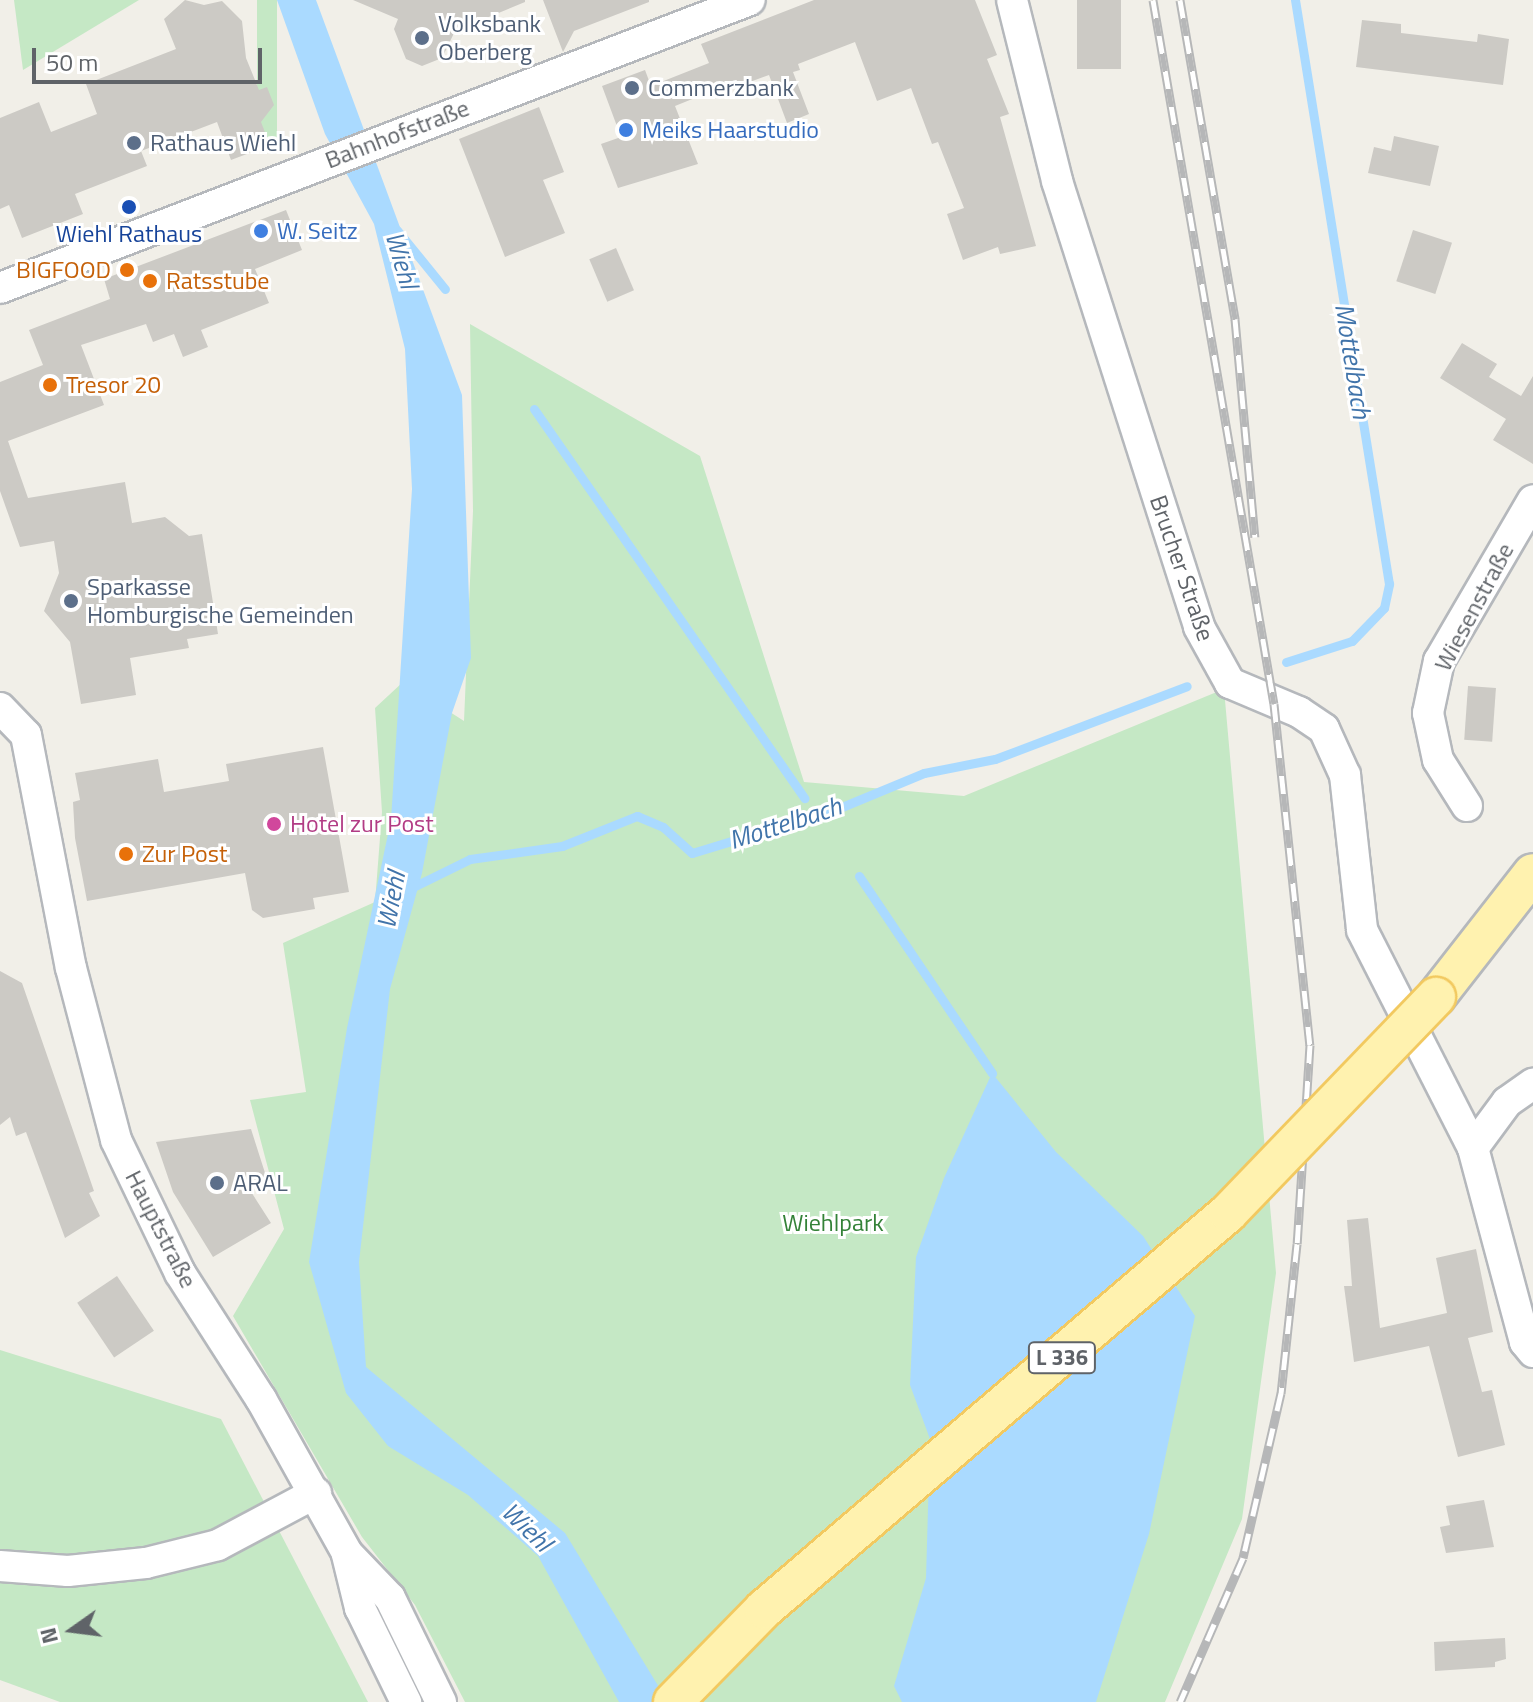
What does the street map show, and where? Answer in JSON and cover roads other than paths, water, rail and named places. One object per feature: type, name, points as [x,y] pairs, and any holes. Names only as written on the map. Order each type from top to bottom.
[{"type":"main road","name":"L 336","points":[[673,1702],[764,1609],[1228,1213],[1436,997],[1533,873]]},
{"type":"street","name":"Bahnhofstraße","points":[[0,288],[442,115],[561,76],[750,0]]},
{"type":"street","name":"Brucher Straße","points":[[1012,0],[1057,181],[1199,627],[1230,683],[1299,712],[1324,729],[1345,775],[1362,930],[1473,1148],[1525,1342],[1533,1352]]},
{"type":"street","name":"Brucher Straße","points":[[1020,32],[1023,0]]},
{"type":"street","name":"Wiesenstraße","points":[[1467,806],[1438,760],[1428,713],[1439,661],[1533,500]]},
{"type":"street","name":"Hauptstraße","points":[[0,708],[26,735],[71,968],[116,1140],[180,1273],[316,1493],[347,1553],[390,1598],[441,1702]]},
{"type":"street","points":[[1473,1148],[1507,1102],[1533,1084]]},
{"type":"street","points":[[0,1566],[68,1571],[146,1563],[218,1545],[316,1493]]},
{"type":"street","points":[[347,1553],[360,1608],[406,1702]]},
{"type":"water","name":"Wiehl","points":[[277,0],[316,0],[462,395],[471,658],[452,713],[422,873],[390,989],[359,1262],[366,1367],[565,1533],[668,1702],[619,1702],[538,1556],[468,1495],[388,1446],[346,1393],[309,1262],[347,1028],[391,820],[412,489],[405,349],[374,224],[325,134]]},
{"type":"water","points":[[992,1073],[1056,1152],[1143,1236],[1195,1316],[1149,1534],[1096,1702],[902,1702],[894,1686],[926,1578],[930,1439],[910,1385],[916,1257],[944,1178]]},
{"type":"waterway","name":"Mottelbach","points":[[1286,662],[1352,641],[1384,608],[1389,584],[1295,0]]},
{"type":"waterway","name":"Wiehl","points":[[397,230],[445,289]]},
{"type":"waterway","points":[[534,409],[804,798]]},
{"type":"waterway","name":"Mottelbach","points":[[409,889],[470,859],[562,846],[637,816],[663,827],[692,853],[837,809],[924,773],[995,759],[1187,686]]},
{"type":"waterway","points":[[859,876],[992,1073]]},
{"type":"railway","points":[[1153,0],[1274,704],[1310,1045],[1297,1244],[1281,1393],[1243,1558],[1180,1702]]},
{"type":"railway","points":[[1180,0],[1235,319],[1255,537]]},
{"type":"place","name":"Volksbank Oberberg","points":[[422,38]]},
{"type":"place","name":"Commerzbank","points":[[632,88]]},
{"type":"place","name":"Meiks Haarstudio","points":[[626,130]]},
{"type":"place","name":"Rathaus Wiehl","points":[[134,143]]},
{"type":"place","name":"Wiehl Rathaus","points":[[129,207]]},
{"type":"place","name":"W. Seitz","points":[[261,231]]},
{"type":"place","name":"BIGFOOD","points":[[127,270]]},
{"type":"place","name":"Ratsstube","points":[[150,281]]},
{"type":"place","name":"Tresor 20","points":[[50,385]]},
{"type":"place","name":"Sparkasse Homburgische Gemeinden","points":[[71,601]]},
{"type":"place","name":"Hotel zur Post","points":[[274,824]]},
{"type":"place","name":"Zur Post","points":[[126,854]]},
{"type":"place","name":"ARAL","points":[[217,1183]]},
{"type":"park label","name":"Wiehlpark","points":[[833,1223]]}]
